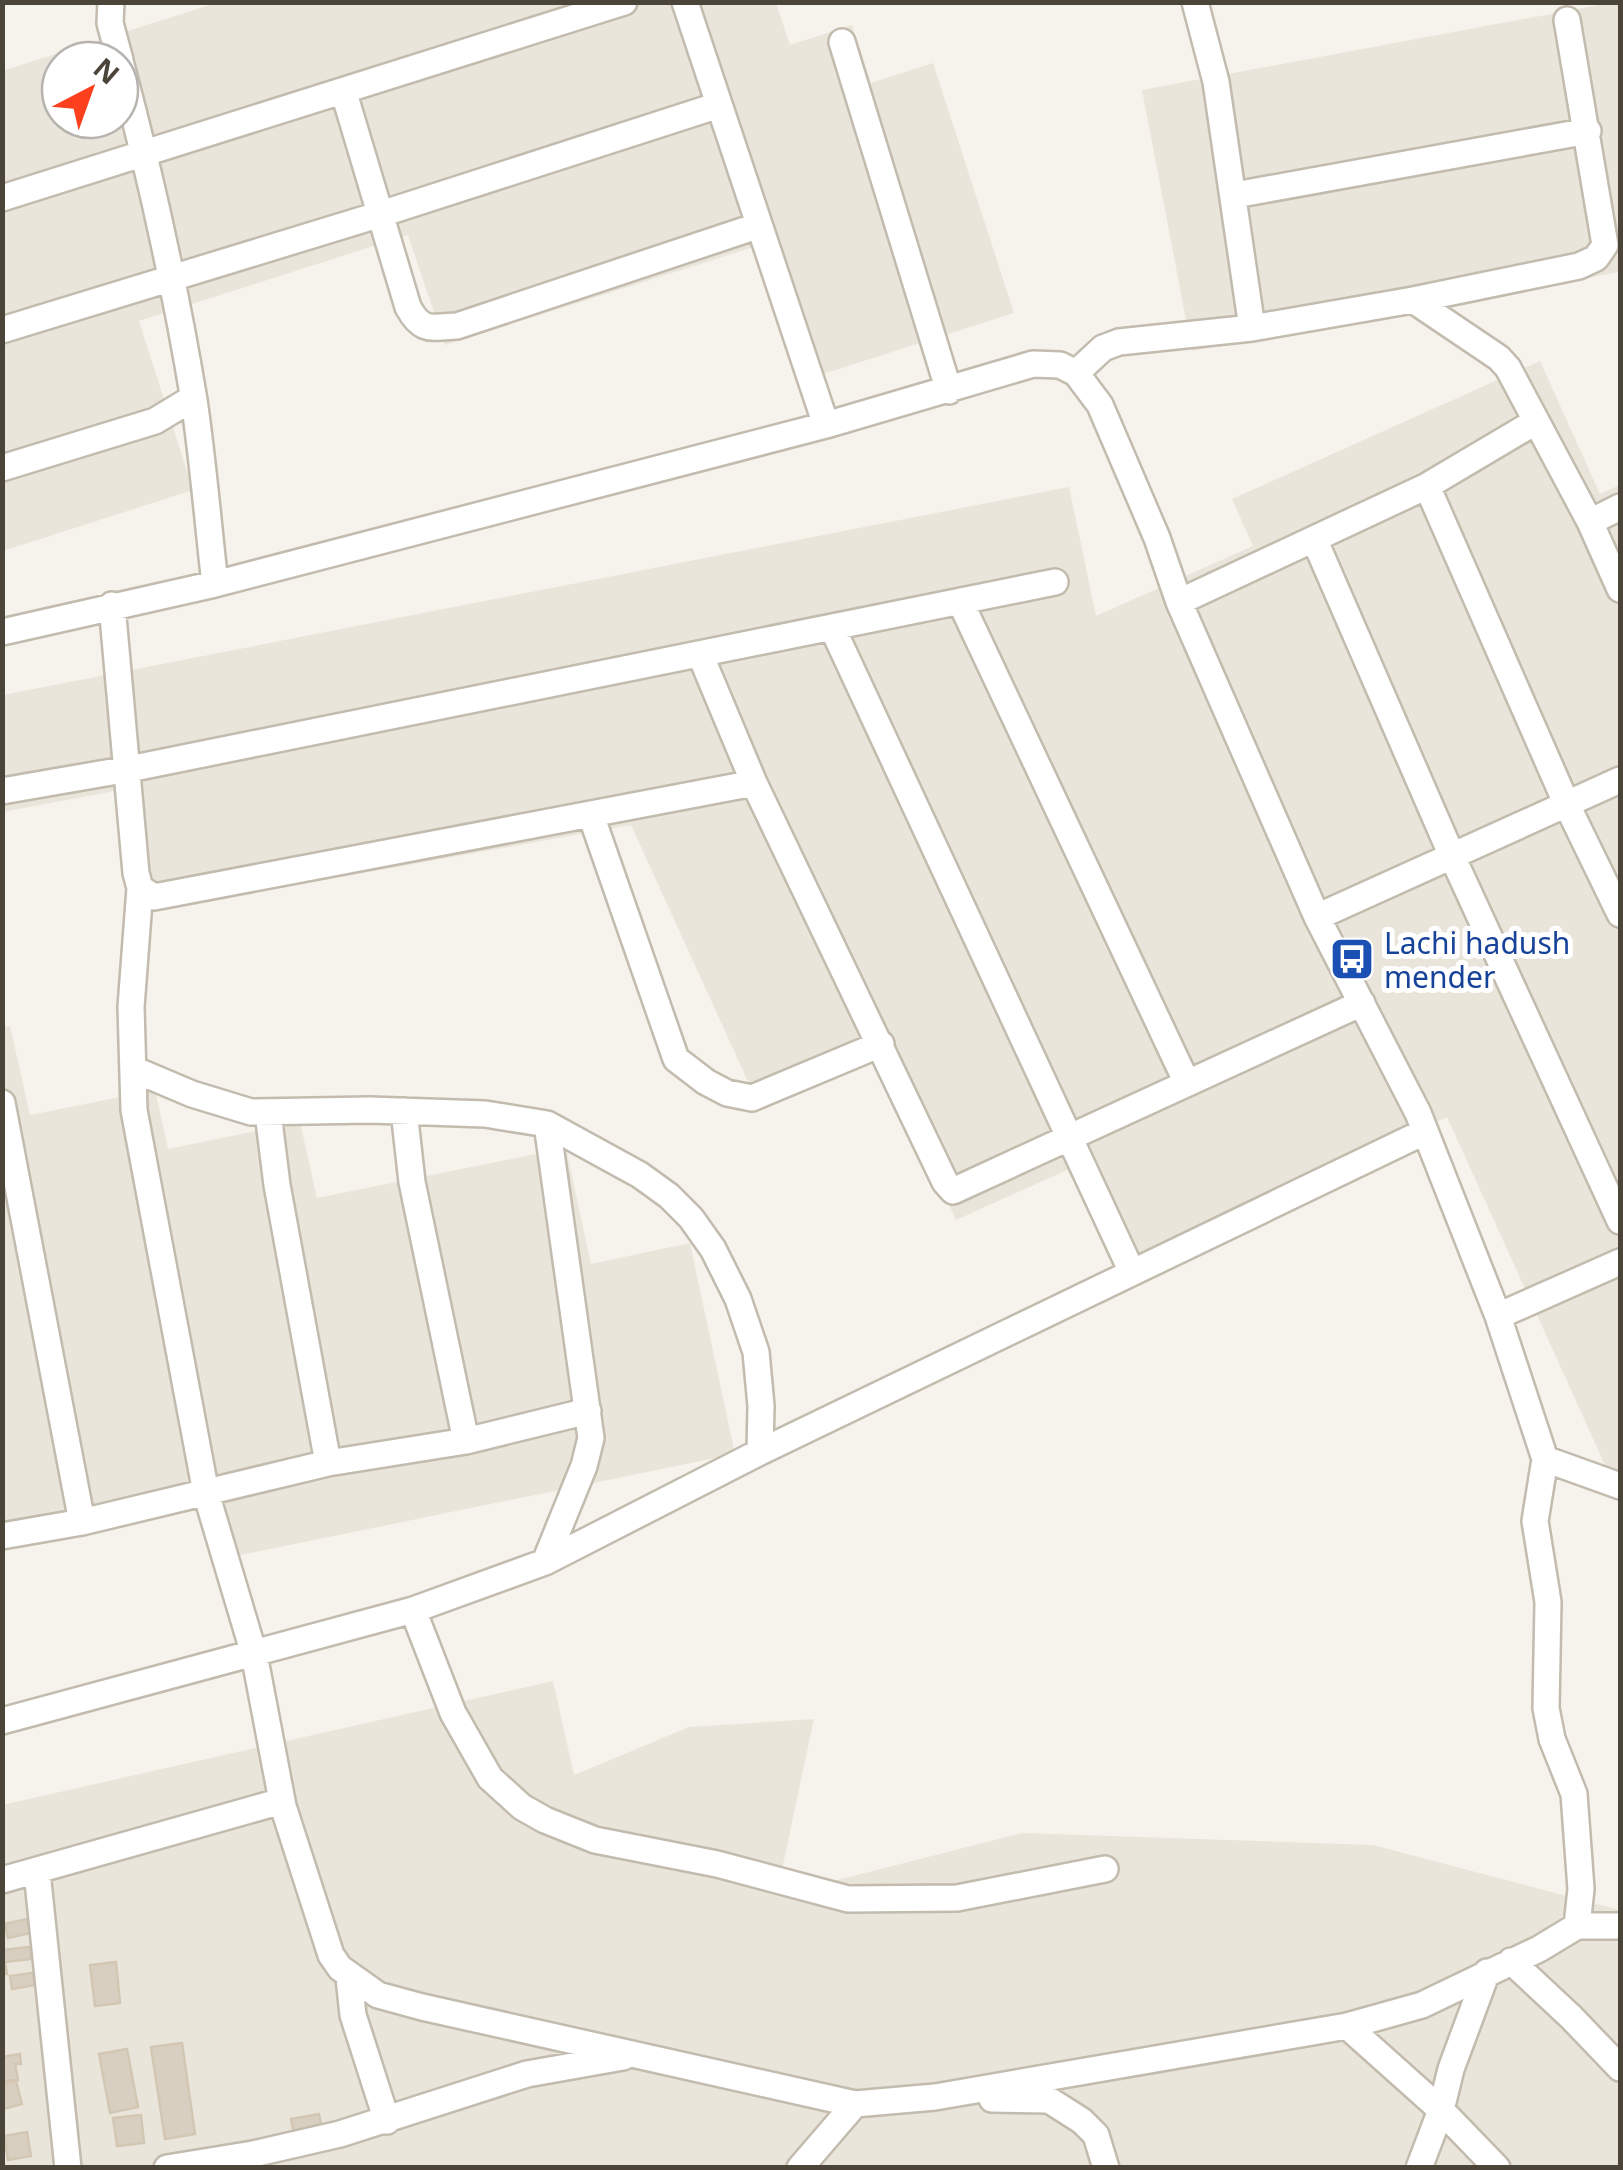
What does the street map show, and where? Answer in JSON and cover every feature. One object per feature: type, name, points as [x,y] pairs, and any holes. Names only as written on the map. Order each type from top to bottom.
[{"type":"street","points":[[111,2],[114,40]]},
{"type":"street","points":[[2,198],[624,2]]},
{"type":"street","points":[[685,2],[826,426]]},
{"type":"street","points":[[1195,2],[1216,82],[1252,328]]},
{"type":"street","points":[[1076,373],[1104,348],[1119,342],[1252,328],[1414,300],[1579,266],[1596,258],[1605,245],[1567,20]]},
{"type":"street","points":[[842,42],[949,390]]},
{"type":"street","points":[[344,93],[408,307],[424,327],[457,326],[757,226]]},
{"type":"street","points":[[2,330],[718,105]]},
{"type":"street","points":[[1235,195],[1588,132]]},
{"type":"street","points":[[140,135],[172,278],[193,398],[215,584]]},
{"type":"street","points":[[1414,300],[1499,358],[1590,522],[1620,589]]},
{"type":"street","points":[[2,632],[215,584],[826,426],[1034,364],[1060,364],[1076,373],[1100,405],[1157,538],[1178,602],[1317,917],[1418,1112],[1498,1316],[1545,1459],[1535,1521],[1548,1602],[1546,1708],[1552,1739],[1574,1794],[1581,1888],[1577,1926]]},
{"type":"street","points":[[2,468],[156,422],[193,398]]},
{"type":"street","points":[[1178,602],[1427,486],[1535,422]]},
{"type":"street","points":[[1427,486],[1620,914]]},
{"type":"street","points":[[1590,522],[1620,507]]},
{"type":"street","points":[[1315,540],[1452,856],[1620,1221]]},
{"type":"street","points":[[2,790],[129,769],[1054,582]]},
{"type":"street","points":[[960,601],[1187,1083]]},
{"type":"street","points":[[112,605],[140,888],[132,1007],[134,1110],[206,1492],[254,1654],[283,1806],[331,1955],[349,1978],[378,1996],[855,2104],[935,2097],[1347,2026],[1422,2005],[1539,1949],[1577,1926],[1620,1926]]},
{"type":"street","points":[[832,627],[1132,1270]]},
{"type":"street","points":[[700,654],[754,783],[944,1182],[953,1191],[1362,1004]]},
{"type":"street","points":[[1317,917],[1620,780]]},
{"type":"street","points":[[140,888],[154,897],[754,783]]},
{"type":"street","points":[[592,815],[676,1059],[727,1093],[752,1098],[880,1044]]},
{"type":"street","points":[[132,1069],[251,1112],[484,1114],[547,1124],[640,1176],[691,1218],[713,1248],[738,1299],[756,1352],[762,1406],[760,1452]]},
{"type":"street","points":[[2,1103],[82,1522]]},
{"type":"street","points":[[404,1111],[412,1182],[466,1441]]},
{"type":"street","points":[[268,1113],[277,1185],[328,1463]]},
{"type":"street","points":[[545,1562],[584,1466],[591,1438],[547,1124]]},
{"type":"street","points":[[2,1721],[413,1610],[545,1562],[1132,1270],[1424,1132]]},
{"type":"street","points":[[1498,1316],[1620,1262]]},
{"type":"street","points":[[2,1536],[82,1522],[328,1463],[466,1441],[588,1411]]},
{"type":"street","points":[[1545,1459],[1620,1486]]},
{"type":"street","points":[[413,1610],[453,1713],[490,1778],[522,1807],[594,1840],[717,1864],[848,1899],[957,1898],[1105,1869]]},
{"type":"street","points":[[2,1880],[272,1804],[283,1806]]},
{"type":"street","points":[[36,1872],[68,2168]]},
{"type":"street","points":[[1499,1966],[1583,2028],[1620,2068]]},
{"type":"street","points":[[1419,2168],[1451,2069],[1499,1966]]},
{"type":"street","points":[[349,1978],[353,2015],[387,2121]]},
{"type":"street","points":[[1347,2026],[1440,2110],[1496,2168]]},
{"type":"street","points":[[168,2168],[253,2154],[387,2121],[527,2074],[635,2054]]},
{"type":"street","points":[[935,2097],[1049,2100],[1096,2135],[1106,2168]]},
{"type":"street","points":[[800,2168],[855,2104]]},
{"type":"shaded area","points":[[216,3],[776,3],[790,45],[852,25],[871,83],[933,63],[1014,313],[801,381],[757,246],[445,345],[408,235],[139,321],[193,490],[3,551],[2,71],[40,59],[40,140],[140,140],[140,40],[100,40]]},
{"type":"shaded area","points":[[1620,3],[1620,272],[1192,351],[1142,90]]},
{"type":"shaded area","points":[[1540,361],[1600,494],[1620,485],[1620,1498],[1447,1117],[1121,1263],[1076,1166],[956,1220],[882,1056],[761,1110],[631,825],[150,911],[125,789],[3,812],[3,695],[1069,487],[1096,616],[1253,546],[1232,499]]},
{"type":"shaded area","points":[[10,1026],[30,1115],[155,1090],[168,1149],[300,1122],[317,1198],[566,1148],[591,1264],[690,1243],[735,1454],[236,1556],[225,1504],[3,1550],[3,1027]]},
{"type":"shaded area","points":[[553,1681],[574,1775],[689,1727],[814,1719],[780,1879],[818,1885],[1022,1833],[1373,1845],[1620,1910],[1620,2167],[3,2167],[2,1805]]},
{"type":"building","points":[[27,1919],[30,1933],[8,1938],[5,1924]]},
{"type":"building","points":[[30,1947],[31,1959],[5,1962],[7,1974],[2,1974],[2,1950]]},
{"type":"building","points":[[116,1962],[120,2003],[95,2006],[90,1965]]},
{"type":"building","points":[[33,1973],[35,1985],[12,1989],[10,1976]]},
{"type":"building","points":[[182,2043],[195,2134],[165,2139],[151,2047]]},
{"type":"building","points":[[127,2049],[138,2107],[110,2113],[99,2054]]},
{"type":"building","points":[[20,2054],[21,2064],[15,2064],[18,2080],[2,2081],[2,2057]]},
{"type":"building","points":[[16,2081],[22,2104],[3,2109],[2,2084]]},
{"type":"building","points":[[319,2114],[323,2134],[295,2139],[291,2119]]},
{"type":"building","points":[[141,2115],[144,2143],[117,2146],[113,2118]]},
{"type":"building","points":[[27,2132],[31,2156],[8,2160],[4,2136]]},
{"type":"place","name":"Lachi hadush mender","points":[[1352,959]]}]
